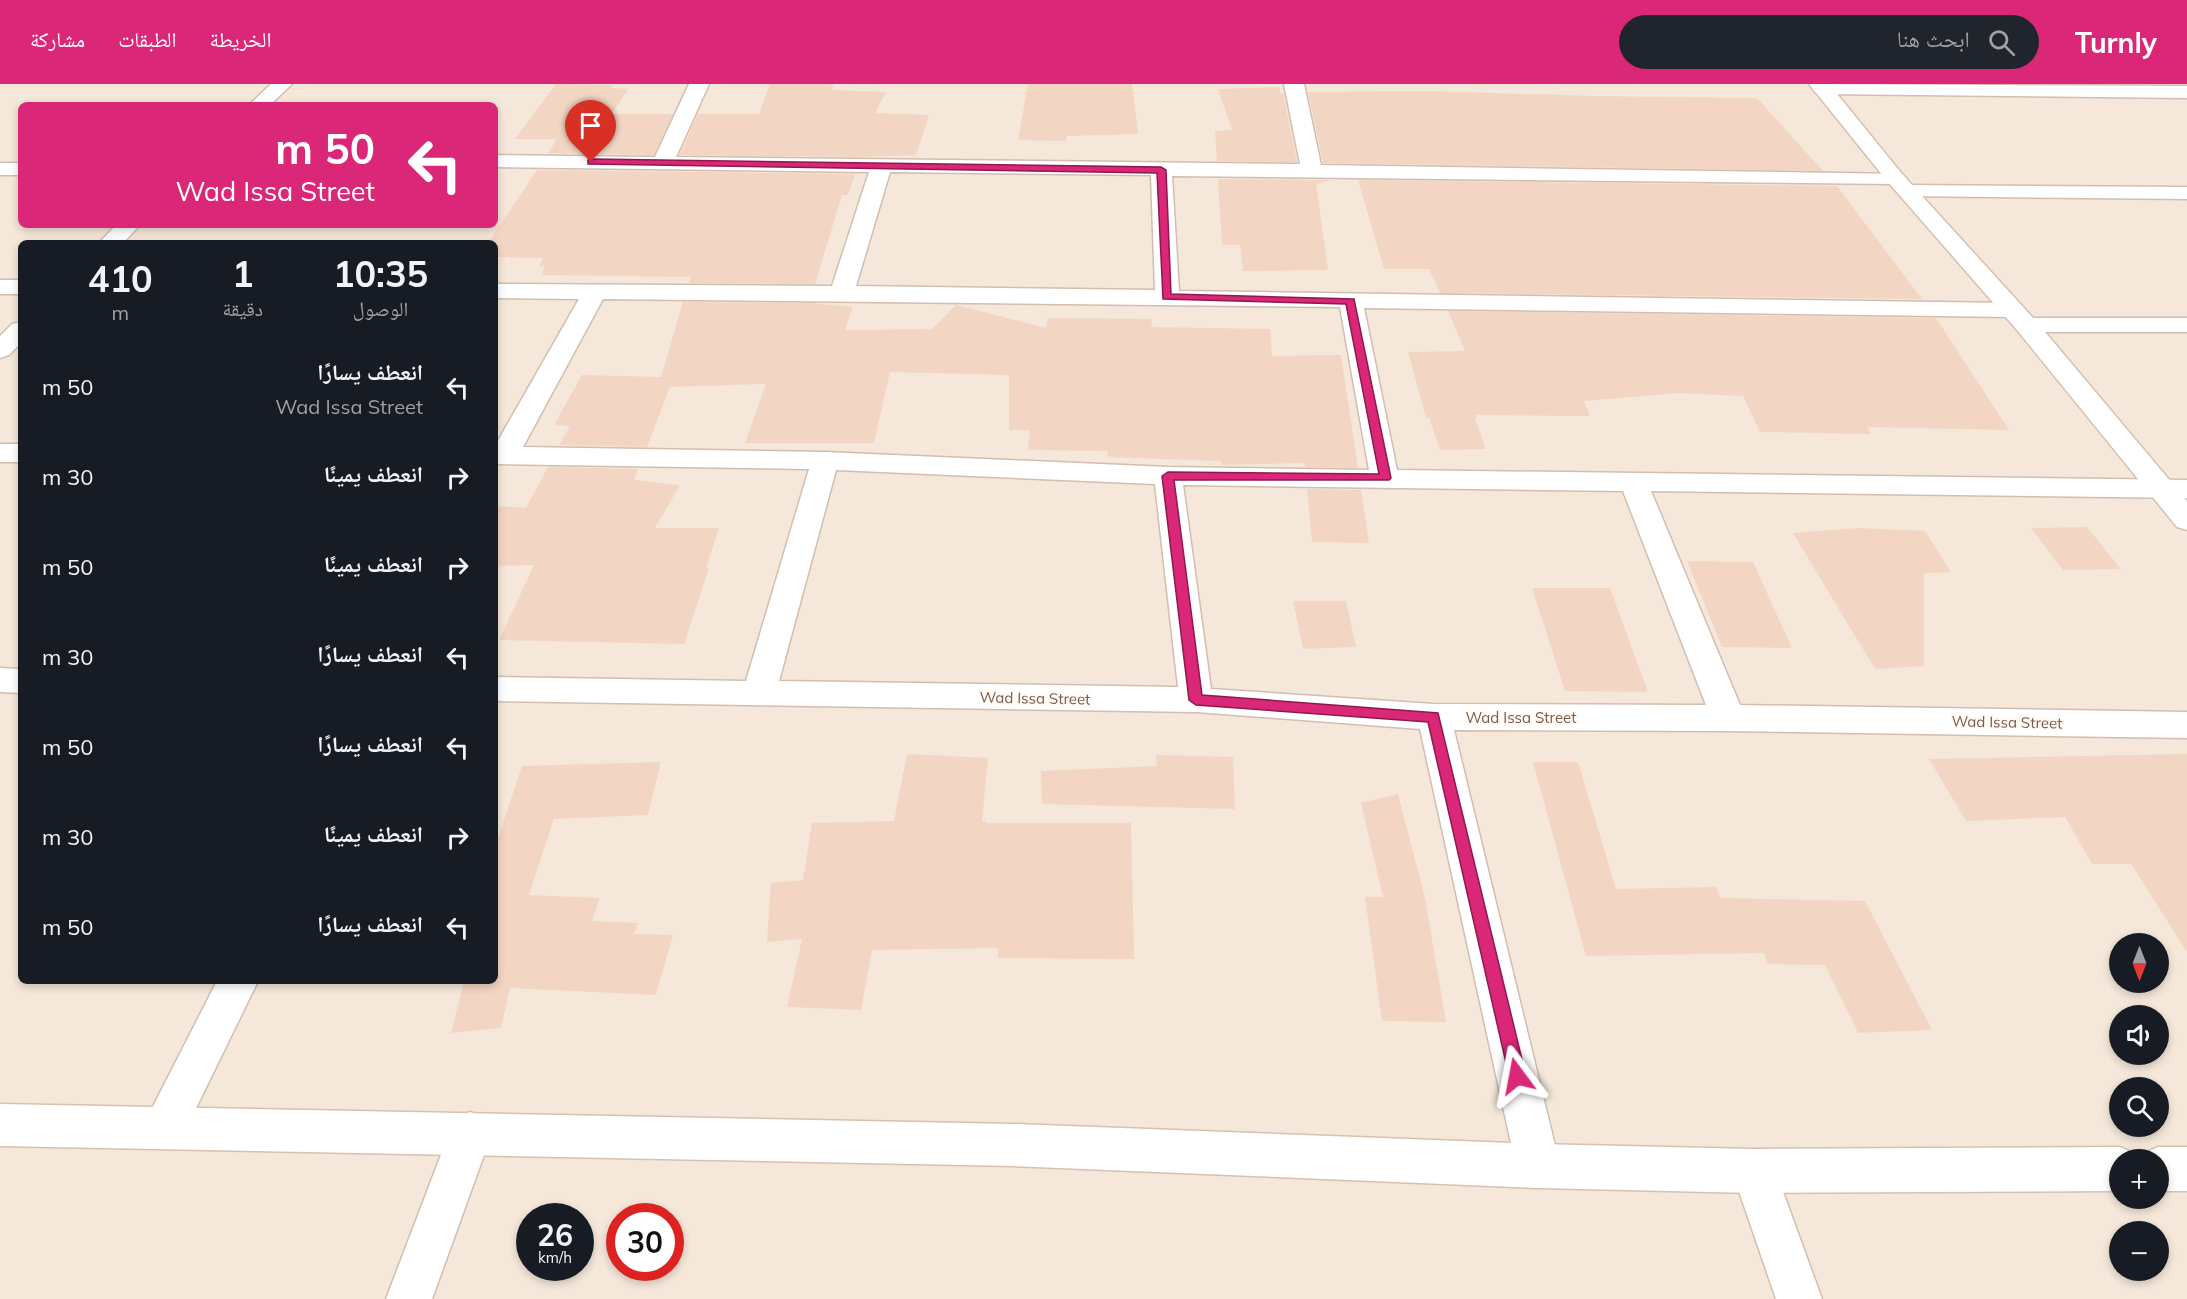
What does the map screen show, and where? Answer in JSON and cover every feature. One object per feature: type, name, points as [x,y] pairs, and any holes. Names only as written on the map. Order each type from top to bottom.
[{"type":"street","points":[[262,102],[282,84]]},
{"type":"street","points":[[663,162],[699,84]]},
{"type":"street","points":[[1294,84],[1312,171]]},
{"type":"street","points":[[1821,86],[2187,92]]},
{"type":"street","points":[[1821,86],[1902,185],[2018,318],[2174,489],[2187,520]]},
{"type":"street","points":[[498,161],[1312,171],[2187,193]]},
{"type":"street","points":[[842,293],[882,164]]},
{"type":"street","points":[[0,169],[18,169]]},
{"type":"street","points":[[1161,170],[1167,297]]},
{"type":"street","points":[[114,240],[126,228]]},
{"type":"street","points":[[0,287],[18,287]]},
{"type":"street","points":[[498,291],[1167,297],[2018,318],[2187,325]]},
{"type":"street","points":[[595,292],[500,455],[825,461],[1168,476],[2174,489]]},
{"type":"street","points":[[1351,301],[1385,478]]},
{"type":"street","points":[[0,350],[18,333]]},
{"type":"street","points":[[0,453],[18,453]]},
{"type":"street","points":[[759,693],[825,461]]},
{"type":"street","points":[[1168,476],[1196,700]]},
{"type":"street","points":[[1633,481],[1728,718]]},
{"type":"street","points":[[0,680],[18,681]]},
{"type":"street","name":"Wad Issa Street","points":[[498,688],[1196,700],[1434,717],[1728,718],[2187,725]]},
{"type":"street","points":[[1434,717],[1538,1166]]},
{"type":"street","points":[[164,1128],[236,984]]},
{"type":"street","points":[[0,1125],[1013,1144],[1538,1166],[1754,1171],[2109,1169]]},
{"type":"street","points":[[410,1299],[470,1133]]},
{"type":"street","points":[[2169,1169],[2187,1168]]},
{"type":"street","points":[[1754,1171],[1799,1299]]},
{"type":"shaded area","points":[[0,84],[2187,84],[2187,1299],[0,1299]]},
{"type":"building","points":[[556,84],[613,85],[610,88],[628,89],[612,114],[673,114],[654,155],[548,153],[557,139],[515,139]]},
{"type":"building","points":[[770,84],[834,84],[831,90],[886,92],[875,113],[929,115],[916,155],[860,157],[679,155],[698,114],[759,114]]},
{"type":"building","points":[[1028,84],[1132,84],[1138,134],[1067,136],[1066,141],[1018,140]]},
{"type":"building","points":[[1279,87],[1280,93],[1283,93],[1297,162],[1217,161],[1215,131],[1232,130],[1218,89]]},
{"type":"building","points":[[1429,91],[1757,98],[1823,171],[1323,163],[1308,92]]},
{"type":"building","points":[[537,170],[855,174],[848,195],[842,195],[815,284],[689,283],[691,277],[541,275],[545,266],[539,266],[543,258],[498,257],[498,240],[490,240]]},
{"type":"building","points":[[1218,179],[1332,180],[1316,184],[1328,270],[1243,271],[1240,245],[1222,245]]},
{"type":"building","points":[[1358,180],[1837,186],[1922,299],[1440,293],[1429,269],[1384,269]]},
{"type":"building","points":[[683,302],[809,303],[853,307],[845,330],[932,329],[956,305],[1046,328],[1048,318],[1151,319],[1152,327],[1270,329],[1272,356],[1341,355],[1358,468],[1305,467],[1304,463],[1222,465],[1221,461],[1107,457],[1108,451],[1028,450],[1030,430],[1009,430],[1009,375],[890,372],[874,443],[745,443],[766,384],[670,387],[647,447],[559,445],[570,426],[554,425],[582,375],[661,377]]},
{"type":"building","points":[[1448,311],[1936,318],[2009,430],[1867,427],[1871,434],[1760,432],[1743,396],[1680,393],[1584,401],[1590,416],[1476,415],[1477,418],[1475,418],[1486,449],[1440,450],[1429,418],[1426,418],[1408,352],[1465,351]]},
{"type":"building","points":[[548,467],[638,469],[634,480],[680,485],[655,528],[719,528],[706,568],[709,568],[684,644],[499,640],[534,565],[498,566],[498,506],[526,508]]},
{"type":"building","points":[[1307,489],[1361,490],[1369,543],[1312,542]]},
{"type":"building","points":[[2087,527],[2121,569],[2063,570],[2031,528]]},
{"type":"building","points":[[1858,528],[1925,531],[1951,572],[1924,573],[1924,666],[1875,669],[1793,533]]},
{"type":"building","points":[[1687,561],[1753,562],[1792,648],[1722,647]]},
{"type":"building","points":[[1532,588],[1610,588],[1648,692],[1565,691]]},
{"type":"building","points":[[1293,601],[1346,601],[1356,647],[1303,649]]},
{"type":"building","points":[[907,754],[988,758],[982,821],[986,823],[1131,823],[1134,959],[998,958],[998,948],[872,950],[861,1010],[787,1007],[802,939],[767,942],[771,883],[803,880],[812,823],[894,821]]},
{"type":"building","points":[[2187,754],[2187,952],[2131,864],[2092,864],[2065,817],[1966,821],[1929,759]]},
{"type":"building","points":[[1156,755],[1233,757],[1235,809],[1042,804],[1041,771],[1157,766]]},
{"type":"building","points":[[661,762],[648,815],[554,819],[529,895],[600,898],[592,921],[638,923],[634,934],[673,935],[656,995],[510,988],[501,1028],[451,1033],[463,984],[498,984],[498,838],[522,766]]},
{"type":"building","points":[[1533,762],[1578,762],[1616,889],[1716,887],[1721,898],[1865,901],[1932,1030],[1858,1033],[1825,965],[1768,964],[1764,953],[1586,956]]},
{"type":"building","points":[[1398,794],[1425,898],[1446,1022],[1382,1021],[1365,897],[1383,897],[1361,803]]},
{"type":"route","points":[[591,162],[882,164],[1161,170],[1167,297],[1351,301],[1385,478],[1168,476],[1196,700],[1434,717],[1517,1076]]}]
